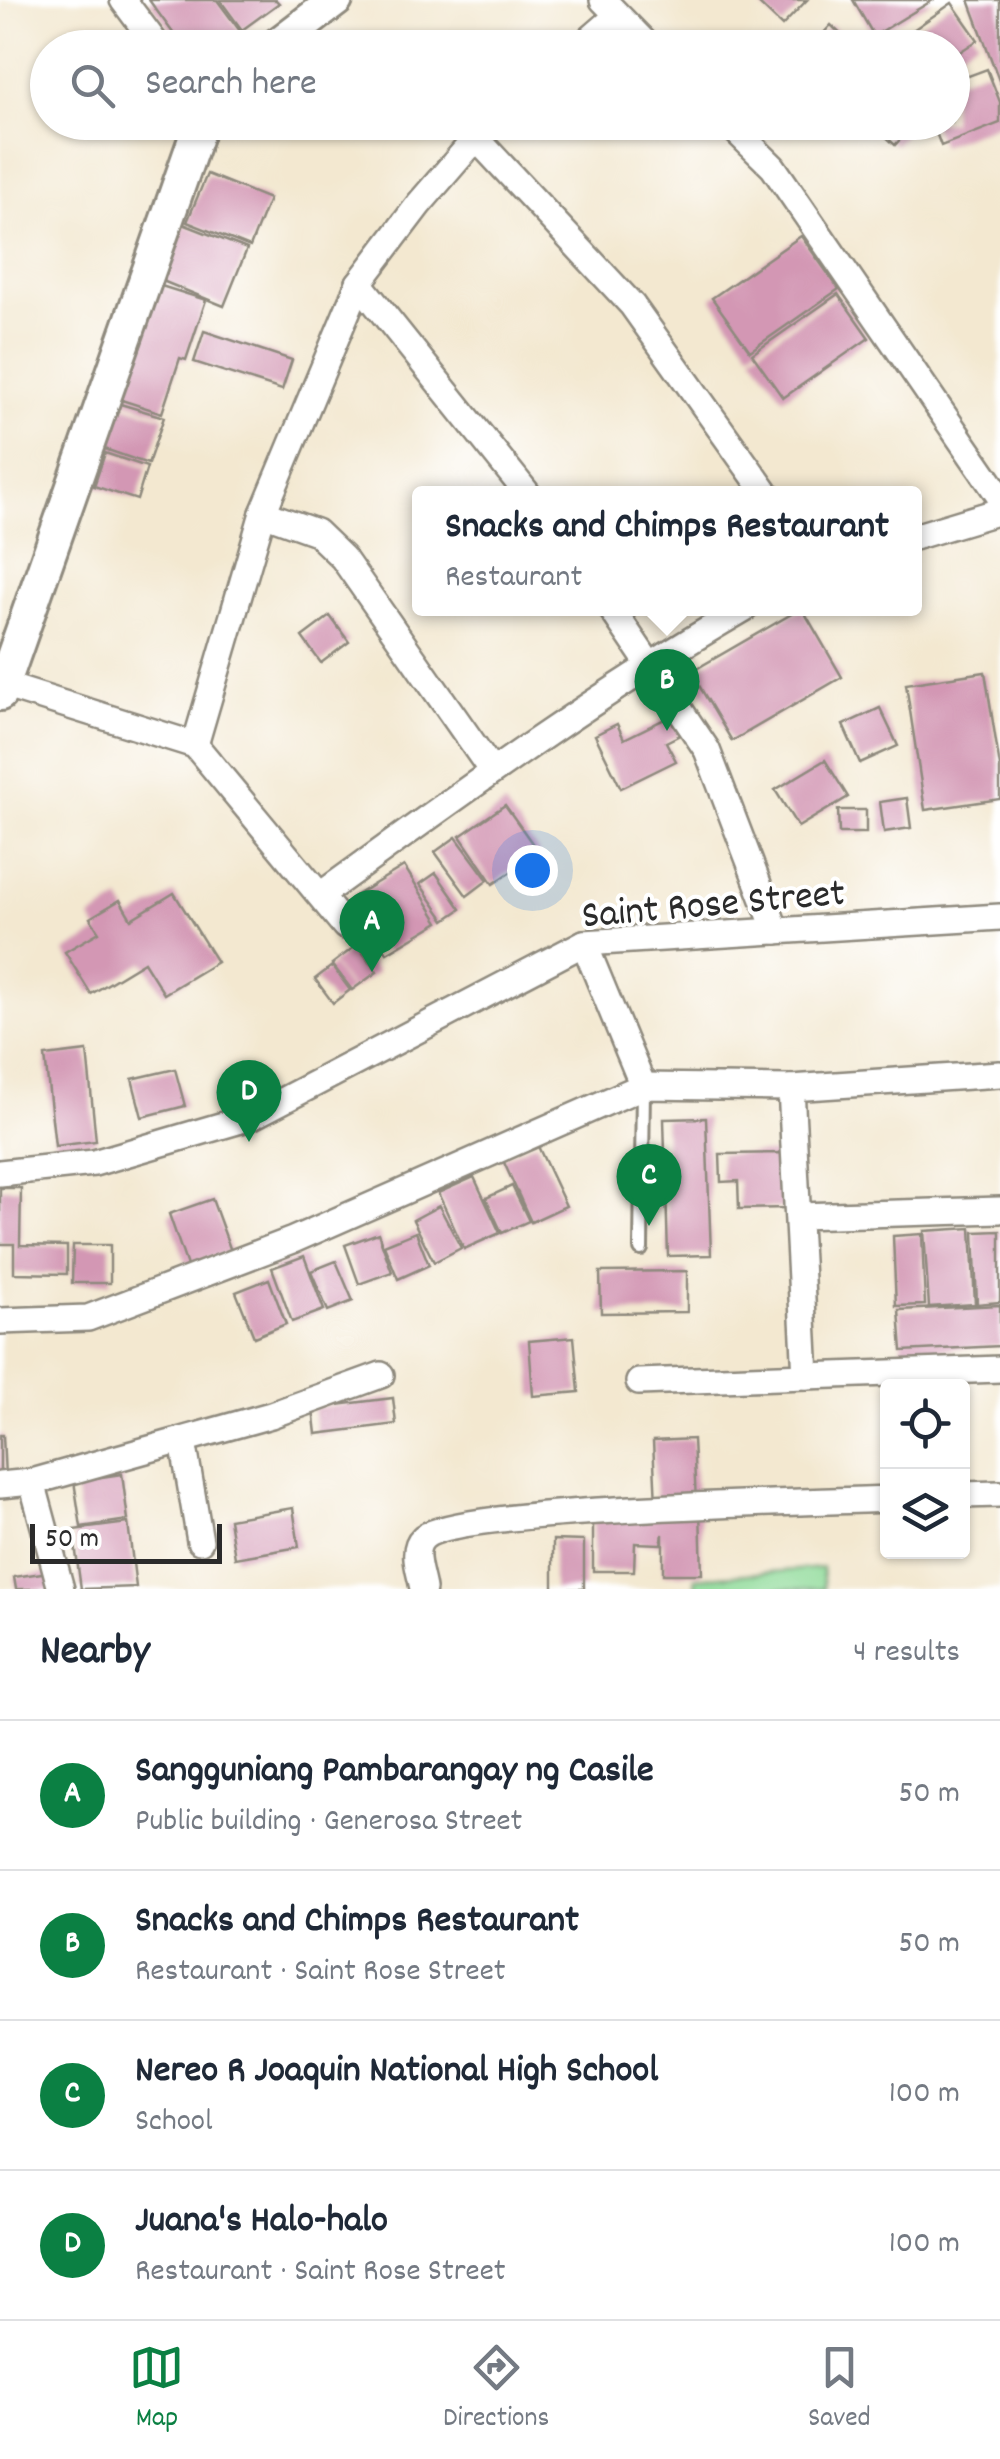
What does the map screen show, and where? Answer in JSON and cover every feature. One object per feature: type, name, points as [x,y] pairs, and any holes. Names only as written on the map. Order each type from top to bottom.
[{"type":"street","points":[[123,0],[146,30]]},
{"type":"street","points":[[297,30],[336,0]]},
{"type":"street","points":[[594,30],[610,8],[632,30]]},
{"type":"street","points":[[194,140],[1,689],[196,745],[346,926]]},
{"type":"street","points":[[196,745],[263,513],[359,283],[476,140]]},
{"type":"street","points":[[493,140],[632,305],[760,486]]},
{"type":"street","points":[[745,140],[773,167],[1000,497]]},
{"type":"street","points":[[359,283],[521,486]]},
{"type":"street","points":[[922,534],[1000,510]]},
{"type":"street","points":[[263,513],[316,532],[343,558],[492,771]]},
{"type":"street","points":[[617,616],[707,750],[776,931]]},
{"type":"street","points":[[322,894],[650,663],[731,616]]},
{"type":"street","name":"Saint Rose Street","points":[[0,1173],[94,1163],[251,1118],[584,943],[1000,917]]},
{"type":"street","points":[[584,943],[643,1086]]},
{"type":"street","points":[[0,1321],[88,1318],[293,1240],[643,1086],[792,1088],[1000,1074]]},
{"type":"street","points":[[792,1088],[806,1376]]},
{"type":"street","points":[[798,1216],[1000,1210]]},
{"type":"street","points":[[639,1382],[1000,1370]]},
{"type":"street","points":[[0,1485],[32,1482],[271,1416],[381,1375]]},
{"type":"street","points":[[183,1441],[200,1541]]},
{"type":"street","points":[[32,1482],[61,1589]]},
{"type":"street","points":[[970,1495],[1000,1494]]},
{"type":"street","points":[[424,1589],[416,1550],[422,1538],[468,1522],[595,1512],[880,1499]]},
{"type":"lane","points":[[640,1249],[643,1086]]},
{"type":"green space","points":[[822,1568],[824,1589],[696,1589],[695,1578]]},
{"type":"building","points":[[149,0],[217,0],[239,30],[171,30]]},
{"type":"building","points":[[220,0],[276,0],[279,3],[242,30]]},
{"type":"building","points":[[755,0],[807,0],[782,26]]},
{"type":"building","points":[[853,0],[933,0],[884,30],[870,30]]},
{"type":"building","points":[[969,0],[1000,0],[1000,83]]},
{"type":"building","points":[[952,3],[978,40],[970,45],[970,30],[913,30]]},
{"type":"building","points":[[987,69],[1000,102],[1000,123],[970,135],[970,75]]},
{"type":"building","points":[[207,174],[269,199],[250,247],[187,222]]},
{"type":"building","points":[[183,224],[247,249],[224,306],[160,280]]},
{"type":"building","points":[[801,236],[839,289],[750,351],[712,298]]},
{"type":"building","points":[[158,285],[206,300],[186,360],[180,358],[162,413],[115,398]]},
{"type":"building","points":[[838,294],[869,338],[783,398],[752,354]]},
{"type":"building","points":[[204,331],[292,360],[282,390],[194,362]]},
{"type":"building","points":[[117,403],[164,417],[148,464],[102,448]]},
{"type":"building","points":[[105,453],[147,467],[137,500],[94,486]]},
{"type":"building","points":[[330,616],[349,642],[321,663],[302,637]]},
{"type":"building","points":[[788,616],[807,616],[842,677],[732,741],[691,672]]},
{"type":"building","points":[[985,672],[1000,767],[1000,799],[925,810],[906,684]]},
{"type":"building","points":[[880,708],[898,746],[860,763],[843,725]]},
{"type":"building","points":[[671,716],[680,735],[666,742],[676,761],[621,788],[595,735],[617,724],[624,739]]},
{"type":"building","points":[[825,760],[848,797],[798,827],[775,790]]},
{"type":"building","points":[[907,798],[911,828],[884,832],[880,802]]},
{"type":"building","points":[[505,805],[539,853],[493,884],[460,836]]},
{"type":"building","points":[[838,810],[866,810],[866,833],[839,833]]},
{"type":"building","points":[[456,837],[488,880],[467,896],[435,852]]},
{"type":"building","points":[[404,866],[439,922],[387,953],[353,897]]},
{"type":"building","points":[[436,873],[461,909],[445,920],[420,884]]},
{"type":"building","points":[[174,893],[217,962],[164,994],[144,962],[91,994],[65,952],[99,932],[90,918],[120,900],[131,919]]},
{"type":"building","points":[[357,945],[377,972],[352,990],[332,964]]},
{"type":"building","points":[[332,966],[350,990],[333,1003],[315,979]]},
{"type":"building","points":[[87,1051],[96,1141],[55,1146],[45,1056]]},
{"type":"building","points":[[175,1069],[185,1106],[142,1117],[132,1079]]},
{"type":"building","points":[[706,1118],[711,1255],[668,1256],[664,1119]]},
{"type":"building","points":[[536,1142],[566,1206],[531,1222],[502,1158]]},
{"type":"building","points":[[785,1153],[786,1208],[739,1209],[738,1181],[721,1182],[720,1154]]},
{"type":"building","points":[[474,1177],[500,1233],[464,1249],[438,1193]]},
{"type":"building","points":[[512,1186],[529,1221],[502,1233],[486,1198]]},
{"type":"building","points":[[0,1188],[21,1188],[20,1245],[67,1246],[67,1274],[14,1273],[14,1244],[0,1244]]},
{"type":"building","points":[[212,1199],[231,1251],[187,1266],[169,1214]]},
{"type":"building","points":[[439,1206],[461,1248],[434,1262],[413,1220]]},
{"type":"building","points":[[971,1228],[975,1304],[929,1307],[924,1231]]},
{"type":"building","points":[[1000,1231],[1000,1302],[977,1304],[974,1232]]},
{"type":"building","points":[[416,1232],[429,1265],[398,1279],[384,1245]]},
{"type":"building","points":[[378,1233],[392,1272],[359,1284],[345,1245]]},
{"type":"building","points":[[922,1234],[925,1305],[896,1306],[893,1236]]},
{"type":"building","points":[[73,1245],[110,1245],[110,1283],[72,1283]]},
{"type":"building","points":[[304,1256],[324,1310],[292,1322],[272,1268]]},
{"type":"building","points":[[336,1261],[353,1301],[328,1311],[311,1271]]},
{"type":"building","points":[[687,1271],[687,1312],[601,1313],[600,1272]]},
{"type":"building","points":[[269,1279],[286,1324],[254,1337],[236,1292]]},
{"type":"building","points":[[1000,1305],[1000,1346],[902,1351],[899,1310]]},
{"type":"building","points":[[574,1337],[579,1392],[533,1396],[529,1341]]},
{"type":"building","points":[[393,1398],[396,1424],[316,1434],[313,1408]]},
{"type":"building","points":[[0,1435],[5,1477],[0,1478]]},
{"type":"building","points":[[693,1439],[696,1502],[656,1504],[653,1441]]},
{"type":"building","points":[[122,1474],[128,1520],[81,1527],[74,1481]]},
{"type":"building","points":[[293,1508],[299,1547],[235,1558],[229,1519]]},
{"type":"building","points":[[700,1511],[702,1574],[663,1574],[663,1534],[661,1544],[635,1543],[634,1571],[593,1571],[593,1519]]},
{"type":"building","points":[[128,1523],[136,1587],[81,1589],[73,1530]]},
{"type":"building","points":[[553,1540],[584,1541],[584,1589],[553,1589]]},
{"type":"building","points":[[56,1571],[59,1589],[16,1589],[14,1577]]},
{"type":"place","name":"Snacks and Chimps Restaurant","points":[[667,731]]},
{"type":"place","name":"Sangguniang Pambarangay ng Casile","points":[[372,972]]},
{"type":"place","name":"Juana's Halo-halo","points":[[249,1142]]},
{"type":"place","name":"Nereo R Joaquin National High School","points":[[649,1226]]}]
